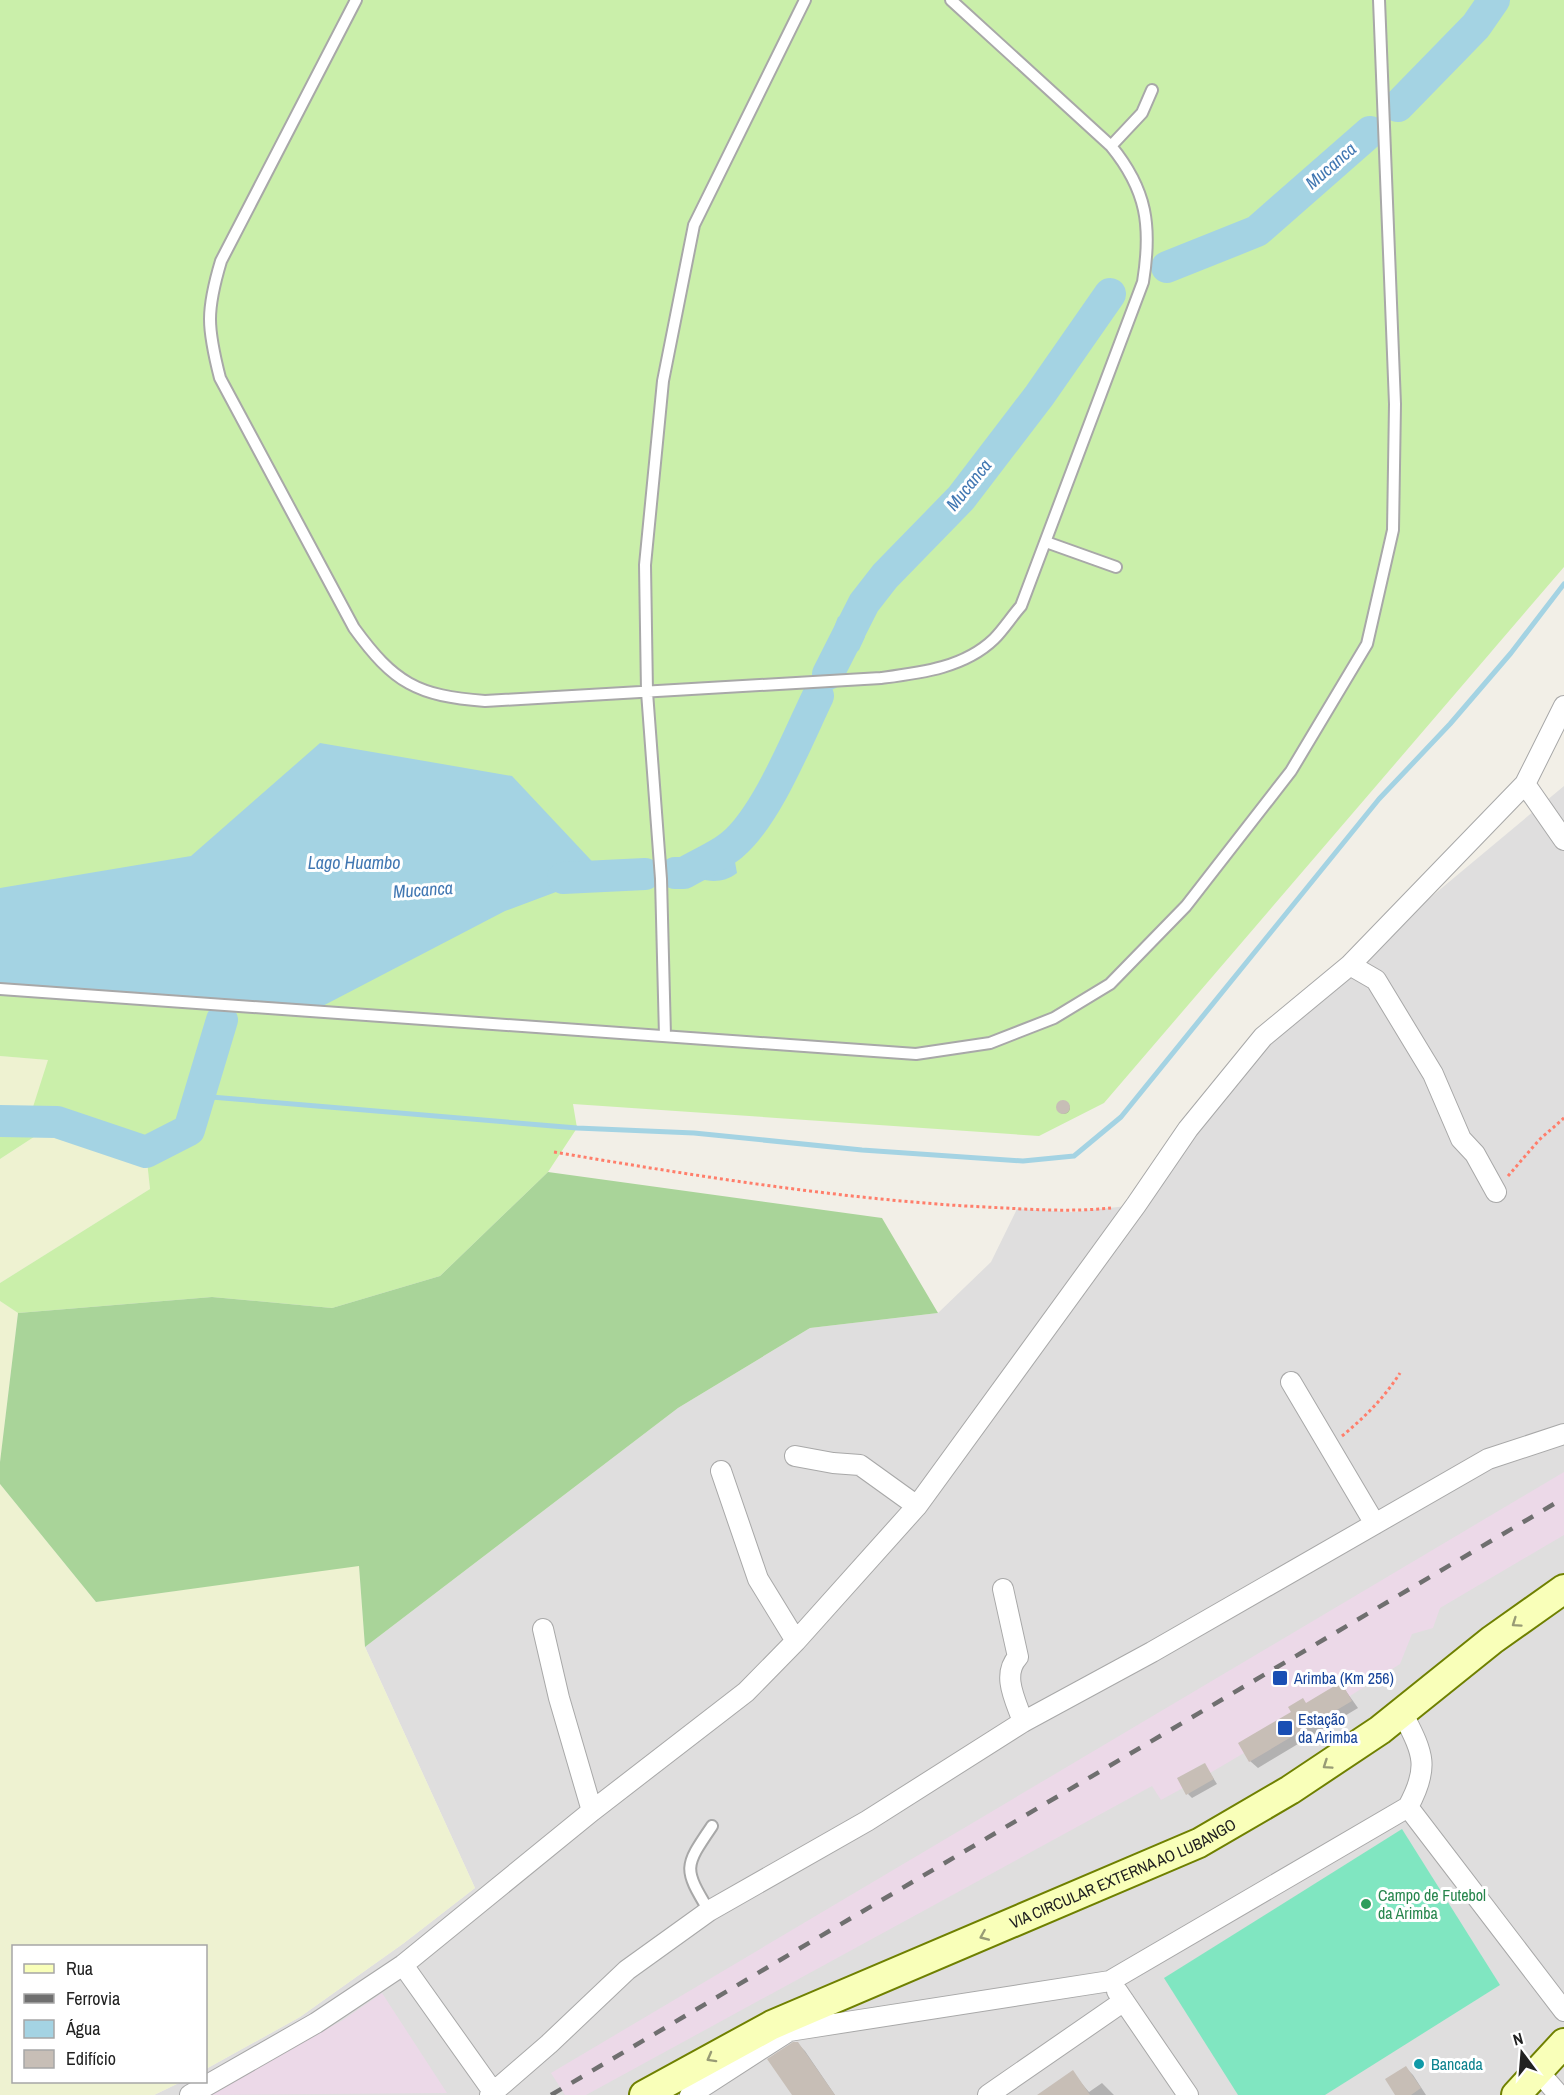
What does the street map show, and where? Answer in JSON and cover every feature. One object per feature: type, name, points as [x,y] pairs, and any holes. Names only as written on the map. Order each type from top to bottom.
[{"type":"main road","name":"VIA CIRCULAR EXTERNA AO LUBANGO","points":[[644,2095],[772,2025],[1199,1843],[1290,1790],[1402,1712],[1492,1640],[1564,1589]]},
{"type":"main road","points":[[1516,2095],[1564,2043]]},
{"type":"street","points":[[189,2095],[316,2023],[403,1965],[592,1811],[746,1692],[796,1641],[917,1506],[1136,1205],[1188,1129],[1263,1037],[1350,965],[1525,784],[1564,706]]},
{"type":"street","points":[[1525,784],[1564,840]]},
{"type":"street","points":[[1350,965],[1376,980],[1433,1074],[1461,1139],[1475,1154],[1496,1192]]},
{"type":"street","points":[[1292,1382],[1375,1524]]},
{"type":"street","points":[[403,1965],[492,2094],[627,1970],[709,1911],[867,1821],[1023,1722],[1152,1652],[1488,1459],[1564,1434]]},
{"type":"street","points":[[795,1456],[860,1465],[917,1506]]},
{"type":"street","points":[[721,1471],[758,1579],[796,1641]]},
{"type":"street","points":[[1003,1589],[1018,1657],[1012,1664],[1008,1677],[1023,1722]]},
{"type":"street","points":[[543,1629],[559,1698],[592,1811]]},
{"type":"street","points":[[690,2095],[789,2031],[1110,1981],[1408,1807],[1420,1784],[1422,1751],[1402,1712]]},
{"type":"street","points":[[1408,1807],[1564,2011]]},
{"type":"street","points":[[1110,1981],[1188,2095]]},
{"type":"street","points":[[988,2095],[1124,2001]]},
{"type":"street","points":[[1538,2071],[1559,2095]]},
{"type":"lane","points":[[356,0],[221,261],[210,298],[210,338],[220,378],[354,628],[374,655],[397,678],[423,692],[452,699],[485,701],[881,678],[922,672],[962,660],[994,639],[1021,606],[1144,274],[1148,233],[1144,208],[1127,165],[1111,146],[951,0]]},
{"type":"lane","points":[[665,1036],[661,879],[647,692],[645,565],[662,393],[694,225],[805,0]]},
{"type":"lane","points":[[0,989],[916,1054],[990,1043],[1054,1018],[1110,984],[1186,906],[1291,771],[1367,644],[1393,530],[1395,404],[1379,0]]},
{"type":"lane","points":[[1111,146],[1142,113],[1152,90]]},
{"type":"lane","points":[[1046,542],[1116,567]]},
{"type":"lane","points":[[709,1911],[693,1884],[688,1867],[693,1853],[712,1826]]},
{"type":"path","points":[[1496,1192],[1520,1161],[1557,1122],[1564,1118]]},
{"type":"path","points":[[554,1152],[719,1179],[917,1203],[1073,1212],[1136,1205]]},
{"type":"path","points":[[1329,1446],[1363,1418],[1400,1373]]},
{"type":"shaded area","points":[[1564,786],[1564,2095],[154,2095],[179,2083],[207,2083],[207,2068],[300,2017],[404,1943],[475,1888],[365,1647],[678,1408],[810,1328],[938,1313],[991,1262],[1017,1209],[1073,1212],[1136,1205],[1263,1037]]},
{"type":"shaded area","points":[[1564,1472],[1564,1535],[1440,1608],[1433,1628],[1412,1634],[1400,1664],[1350,1696],[1352,1700],[1249,1762],[1244,1753],[1210,1773],[1204,1763],[1178,1778],[1183,1788],[1161,1800],[1152,1786],[586,2095],[565,2095],[551,2073]]},
{"type":"shaded area","points":[[382,1993],[447,2093],[208,2095],[343,2020]]},
{"type":"green space","points":[[0,0],[1564,0],[1564,567],[1104,1103],[1039,1136],[573,1104],[577,1128],[548,1172],[440,1276],[332,1308],[212,1297],[18,1313],[0,1301],[0,1283],[150,1189],[146,1152],[67,1111],[31,1113],[48,1060],[0,1056]]},
{"type":"green space","points":[[0,1056],[49,1060],[31,1113],[9,1115],[0,1111]]},
{"type":"green space","points":[[0,1111],[9,1115],[67,1111],[146,1152],[57,1122],[0,1135]]},
{"type":"green space","points":[[57,1122],[146,1152],[150,1189],[0,1283],[0,1159]]},
{"type":"green space","points":[[57,1122],[0,1159],[0,1135]]},
{"type":"green space","points":[[548,1172],[882,1218],[938,1313],[810,1328],[678,1408],[365,1647],[359,1566],[96,1602],[0,1484],[0,1462],[18,1313],[212,1297],[332,1308],[440,1276]]},
{"type":"green space","points":[[0,1301],[18,1313],[0,1462]]},
{"type":"green space","points":[[0,1484],[96,1602],[359,1565],[365,1647],[475,1888],[404,1943],[300,2017],[207,2068],[207,1945],[12,1945],[12,2083],[179,2083],[154,2095],[0,2095]]},
{"type":"green space","name":"Campo de Futebol da Arimba","points":[[1402,1829],[1500,1985],[1325,2095],[1238,2095],[1164,1978]]},
{"type":"water","points":[[857,602],[864,603],[862,620],[865,637],[859,650],[848,659],[836,662],[832,645],[836,622],[838,617],[849,613]]},
{"type":"water","name":"Lago Huambo","points":[[320,743],[512,776],[604,874],[505,911],[313,1011],[0,989],[0,888],[191,856]]},
{"type":"water","points":[[732,845],[737,873],[731,877],[711,881],[684,873],[683,864],[694,855]]},
{"type":"building","points":[[1060,1100],[1066,1100],[1070,1107],[1066,1114],[1060,1114],[1056,1110],[1056,1104]]},
{"type":"building","name":"Estação da Arimba","points":[[1341,1682],[1352,1701],[1249,1762],[1238,1743],[1291,1712],[1288,1707],[1303,1698],[1306,1703]]},
{"type":"building","points":[[1205,1763],[1214,1779],[1186,1795],[1177,1778]]},
{"type":"building","points":[[793,2042],[798,2042],[835,2095],[792,2095],[767,2059]]},
{"type":"building","points":[[1406,2066],[1421,2088],[1411,2095],[1395,2095],[1385,2079]]},
{"type":"building","points":[[1073,2070],[1090,2095],[1037,2095]]},
{"type":"waterway","name":"Mucanca","points":[[1398,106],[1476,26],[1494,0]]},
{"type":"waterway","name":"Mucanca","points":[[1167,267],[1257,231],[1370,132]]},
{"type":"waterway","name":"Mucanca","points":[[828,674],[864,603],[885,576],[961,498],[1039,396],[1110,294]]},
{"type":"waterway","points":[[199,1096],[577,1128],[694,1133],[862,1150],[1023,1161],[1074,1156],[1121,1117],[1379,799],[1450,724],[1511,653],[1564,584]]},
{"type":"waterway","name":"Mucanca","points":[[675,873],[684,873],[715,856],[732,845],[745,832],[781,775],[818,696]]},
{"type":"waterway","name":"Mucanca","points":[[563,878],[645,874]]},
{"type":"waterway","name":"Mucanca","points":[[0,1121],[57,1122],[146,1152],[189,1130],[222,1020]]},
{"type":"railway","points":[[551,2095],[1564,1498]]},
{"type":"place","name":"Arimba (Km 256)","points":[[1280,1678]]},
{"type":"place","name":"Estação da Arimba","points":[[1285,1728]]},
{"type":"place","name":"Campo de Futebol da Arimba","points":[[1366,1904]]},
{"type":"place","name":"Bancada","points":[[1419,2064]]}]
